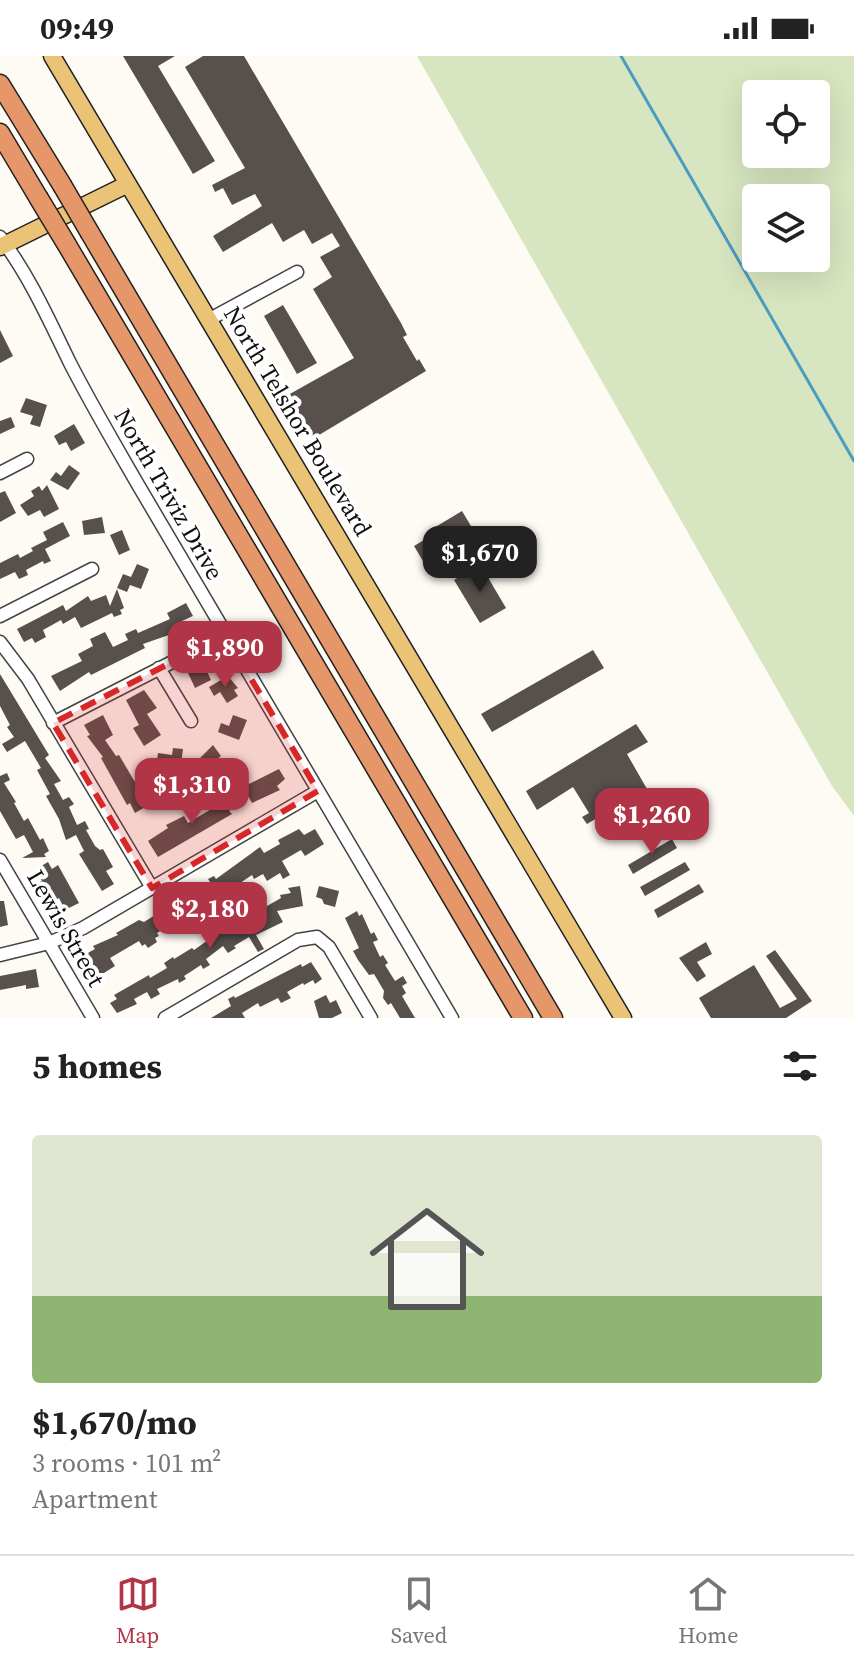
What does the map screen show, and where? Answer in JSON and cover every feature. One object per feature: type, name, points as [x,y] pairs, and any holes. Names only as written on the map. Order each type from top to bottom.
[{"type":"highway","points":[[0,84],[553,1018]]},
{"type":"highway","points":[[0,133],[523,1018]]},
{"type":"main road","name":"North Telshor Boulevard","points":[[52,56],[623,1018]]},
{"type":"main road","points":[[2,243],[128,184]]},
{"type":"street","name":"North Triviz Drive","points":[[2,243],[35,292],[87,395],[225,635],[452,1018]]},
{"type":"street","points":[[210,319],[297,272]]},
{"type":"street","points":[[0,473],[27,459]]},
{"type":"street","points":[[0,616],[92,569]]},
{"type":"street","points":[[53,723],[225,635]]},
{"type":"street","points":[[0,642],[21,669],[152,888]]},
{"type":"street","points":[[159,668],[191,721]]},
{"type":"street","points":[[0,955],[49,943],[83,928],[318,791]]},
{"type":"street","name":"Lewis Street","points":[[0,860],[93,1018]]},
{"type":"street","points":[[165,1018],[298,940],[318,932],[371,1018]]},
{"type":"highlighted area","points":[[225,635],[318,791],[152,888],[53,723]]},
{"type":"green space","points":[[417,56],[854,56],[854,816],[832,786]]},
{"type":"building","points":[[123,56],[175,56],[158,66],[215,161],[193,174]]},
{"type":"building","points":[[203,56],[244,56],[401,323],[407,335],[403,337],[426,371],[314,438],[288,395],[354,358],[313,289],[332,277],[320,257],[340,246],[332,233],[312,244],[304,230],[283,242],[272,223],[223,252],[213,236],[262,206],[255,194],[232,205],[223,188],[215,192],[212,185],[245,168],[185,67]]},
{"type":"building","points":[[283,305],[317,363],[297,374],[264,316]]},
{"type":"building","points":[[0,330],[13,356],[0,363]]},
{"type":"building","points":[[26,398],[47,405],[40,427],[30,424],[33,416],[20,412]]},
{"type":"building","points":[[11,417],[15,427],[0,434],[0,421]]},
{"type":"building","points":[[74,424],[85,443],[71,451],[66,442],[59,445],[54,436]]},
{"type":"building","points":[[69,465],[80,473],[68,490],[50,480],[56,472],[61,476]]},
{"type":"building","points":[[47,485],[59,509],[44,517],[40,510],[28,516],[20,505],[34,496],[31,491],[39,486],[42,491]]},
{"type":"building","points":[[5,491],[16,513],[0,522],[0,493]]},
{"type":"building","points":[[462,511],[483,546],[453,563],[450,558],[429,571],[414,546],[434,534],[432,529]]},
{"type":"building","points":[[102,517],[105,533],[84,535],[82,521]]},
{"type":"building","points":[[63,522],[70,536],[45,549],[51,561],[44,564],[43,561],[26,570],[28,575],[19,579],[15,572],[0,579],[0,563],[33,551],[31,548],[47,540],[43,532]]},
{"type":"building","points":[[122,530],[130,550],[119,555],[110,535]]},
{"type":"building","points":[[137,564],[149,569],[141,589],[130,585],[127,592],[117,588],[123,574],[131,577]]},
{"type":"building","points":[[480,564],[506,608],[480,623],[454,580]]},
{"type":"building","points":[[117,589],[124,608],[120,610],[122,614],[114,617],[112,613],[81,628],[75,617],[63,624],[61,620],[43,630],[46,637],[35,643],[32,638],[24,642],[17,629],[63,605],[66,611],[88,596],[91,601],[106,595],[110,606]]},
{"type":"building","points":[[186,603],[193,616],[182,621],[186,629],[143,644],[145,648],[91,675],[89,672],[60,691],[51,676],[82,661],[78,654],[93,646],[90,639],[105,632],[113,647],[128,640],[125,634],[136,629],[138,633],[170,619],[167,613]]},
{"type":"building","points":[[593,650],[604,668],[492,732],[481,714]]},
{"type":"building","points":[[204,665],[211,680],[195,688],[188,673]]},
{"type":"building","points":[[0,674],[49,755],[45,758],[61,781],[54,784],[63,800],[69,797],[74,804],[69,807],[77,825],[85,821],[89,829],[86,830],[95,846],[103,849],[113,867],[106,871],[114,884],[102,891],[79,854],[84,851],[76,835],[66,840],[46,796],[50,794],[37,770],[41,768],[25,741],[7,752],[2,744],[14,737],[0,706]]},
{"type":"building","points":[[228,676],[238,688],[234,690],[238,696],[227,703],[220,692],[214,696],[209,687]]},
{"type":"building","points":[[144,690],[157,708],[147,714],[161,735],[144,746],[133,728],[139,725],[126,700]]},
{"type":"building","points":[[103,715],[113,735],[105,740],[116,756],[119,755],[139,789],[148,784],[153,793],[150,795],[154,802],[135,813],[130,803],[127,805],[103,757],[87,736],[90,735],[84,725]]},
{"type":"building","points":[[233,715],[247,720],[239,740],[218,732],[221,723],[229,726]]},
{"type":"building","points":[[636,724],[648,742],[627,754],[647,789],[620,805],[625,814],[602,827],[597,818],[587,824],[582,817],[589,813],[573,787],[537,810],[526,791]]},
{"type":"building","points":[[213,745],[221,756],[204,769],[198,760]]},
{"type":"building","points":[[173,748],[183,749],[180,771],[156,767],[158,753],[172,755]]},
{"type":"building","points":[[279,769],[285,779],[277,786],[280,790],[252,803],[243,787]]},
{"type":"building","points":[[7,773],[10,780],[4,783],[24,821],[28,818],[40,840],[43,838],[49,851],[44,854],[46,857],[22,858],[33,852],[24,835],[16,839],[0,811],[0,776]]},
{"type":"building","points":[[228,790],[238,805],[229,811],[232,814],[158,857],[148,841],[168,828],[166,825],[184,816],[188,823],[218,805],[217,797]]},
{"type":"building","points":[[299,829],[304,835],[315,829],[324,844],[305,856],[301,850],[282,861],[290,875],[283,879],[280,873],[267,881],[263,874],[254,879],[252,875],[237,885],[235,882],[217,894],[219,899],[192,914],[190,911],[157,933],[157,942],[148,948],[139,941],[110,958],[115,966],[104,973],[98,973],[96,969],[93,971],[84,955],[95,949],[93,946],[118,935],[116,933],[139,920],[144,922],[160,912],[158,907],[191,888],[193,892],[214,876],[216,879],[260,847],[264,853],[280,844],[278,840]]},
{"type":"building","points":[[672,839],[677,848],[633,874],[628,865]]},
{"type":"building","points":[[48,862],[52,869],[58,865],[79,903],[65,910],[59,898],[52,902],[36,869]]},
{"type":"building","points":[[685,862],[690,870],[645,896],[640,887]]},
{"type":"building","points":[[699,884],[704,892],[658,918],[654,910]]},
{"type":"building","points":[[300,886],[303,906],[277,911],[283,922],[256,935],[264,949],[258,952],[249,937],[228,953],[223,946],[206,959],[210,965],[203,969],[201,965],[179,983],[178,979],[157,989],[160,994],[151,999],[147,992],[134,999],[137,1004],[117,1013],[110,1003],[117,999],[114,995],[167,968],[164,963],[173,957],[192,948],[194,950],[211,938],[208,933],[213,929],[221,930],[244,916],[248,923],[263,914],[260,910],[281,898],[280,895],[291,893],[288,888]]},
{"type":"building","points":[[319,886],[339,891],[335,907],[324,904],[322,899],[316,897]]},
{"type":"building","points":[[0,901],[4,901],[8,925],[0,927]]},
{"type":"building","points":[[357,911],[359,916],[362,914],[371,934],[374,932],[378,940],[373,942],[380,957],[383,955],[388,963],[385,965],[395,981],[403,976],[407,983],[402,986],[406,993],[402,996],[415,1018],[400,1018],[391,1003],[388,1005],[383,998],[384,991],[374,974],[369,975],[353,951],[359,948],[345,918]]},
{"type":"building","points":[[706,942],[712,954],[697,962],[706,976],[697,982],[679,958]]},
{"type":"building","points":[[775,950],[812,1001],[786,1018],[711,1018],[699,998],[754,965],[780,1008],[797,999],[766,956]]},
{"type":"building","points":[[311,962],[322,979],[315,984],[313,980],[303,983],[287,992],[291,998],[281,1003],[278,998],[260,1007],[258,1003],[242,1013],[245,1018],[211,1018],[231,1006],[228,999]]},
{"type":"building","points":[[36,969],[39,987],[26,989],[26,985],[0,990],[0,976]]},
{"type":"building","points":[[326,995],[330,1003],[336,1000],[342,1013],[332,1018],[319,1018],[314,1001]]},
{"type":"waterway","points":[[621,56],[854,461]]}]
